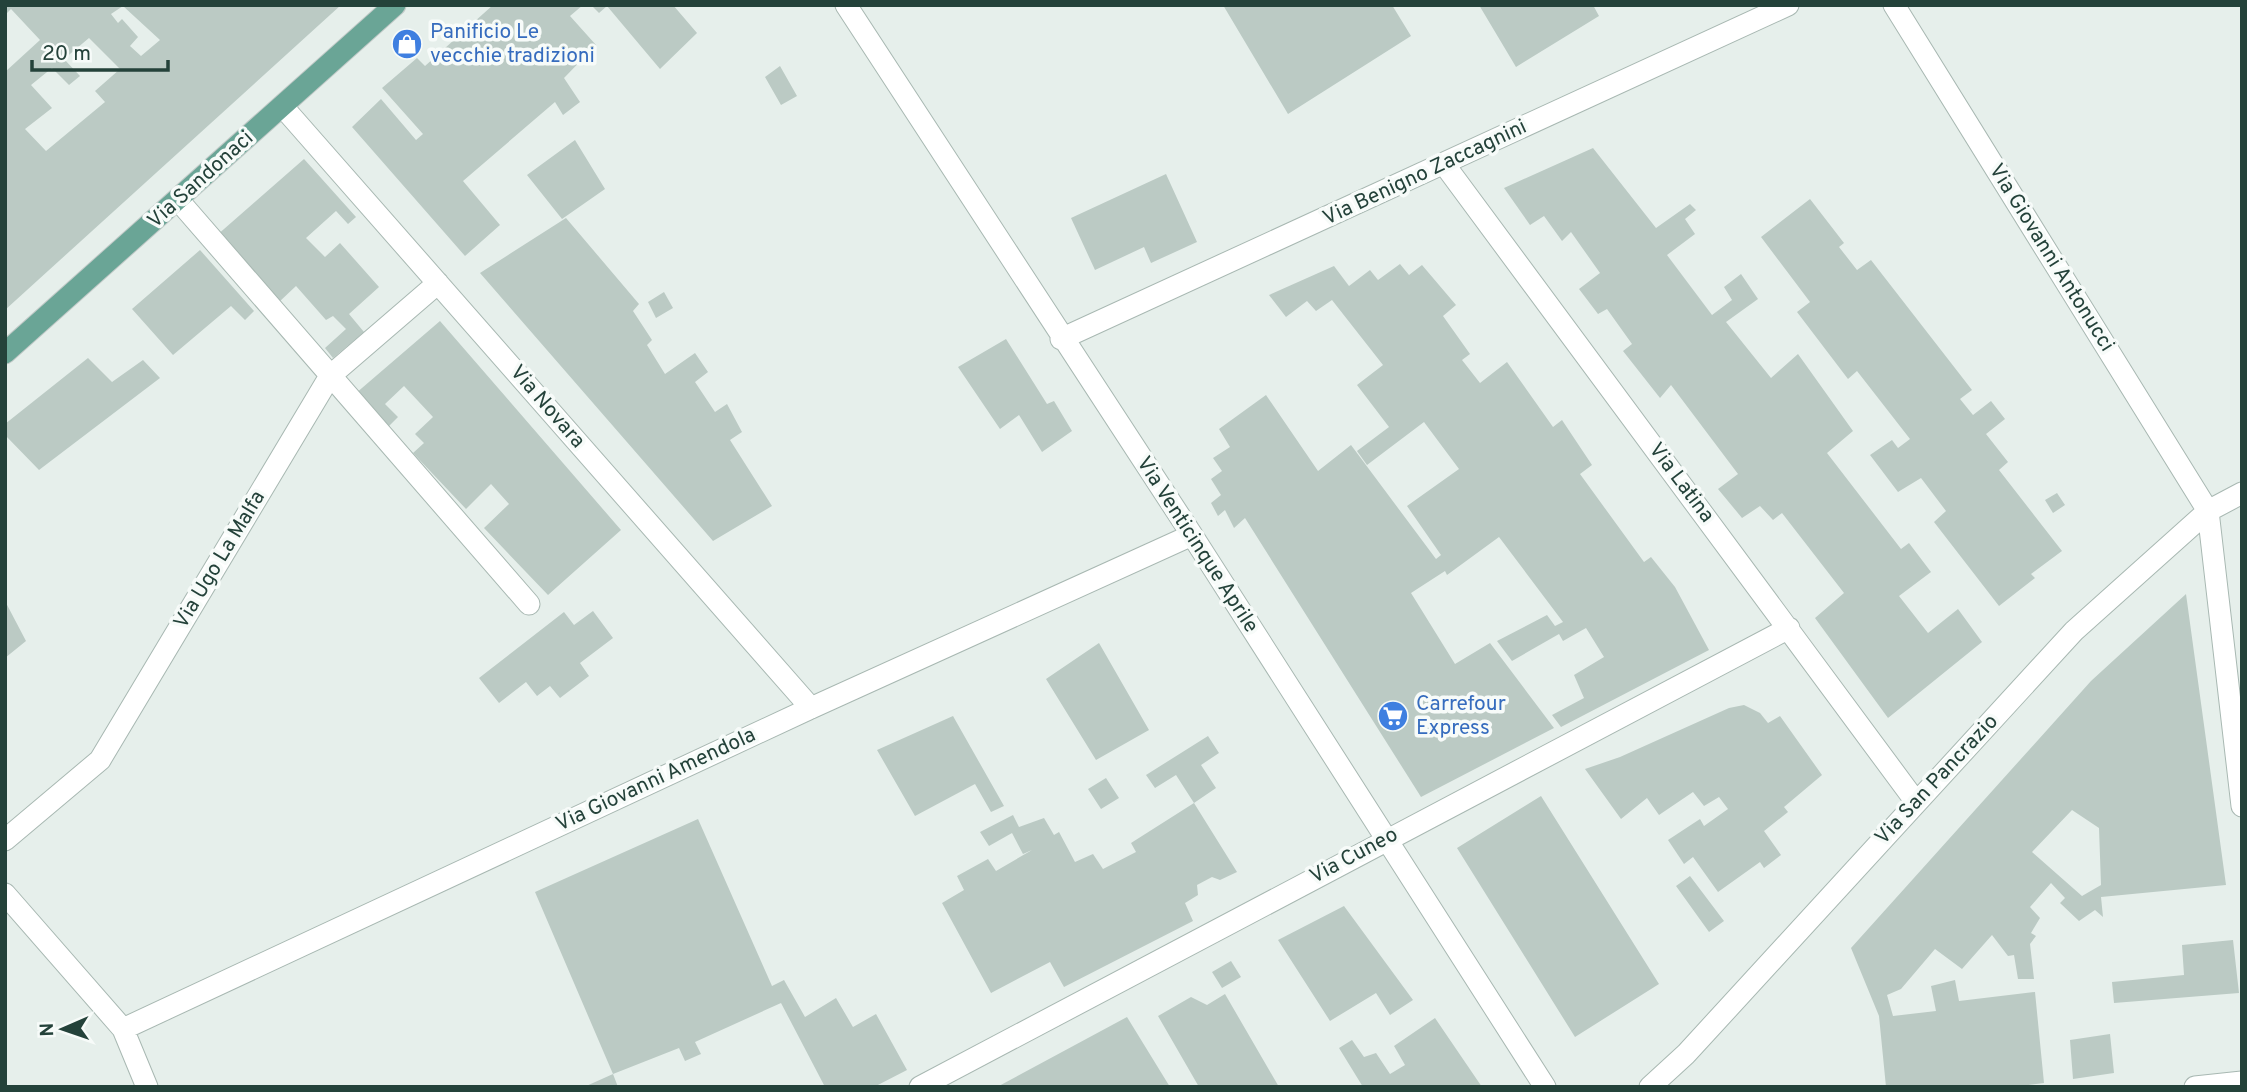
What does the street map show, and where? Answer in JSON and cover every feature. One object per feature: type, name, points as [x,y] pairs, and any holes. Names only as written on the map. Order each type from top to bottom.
[{"type":"main road","name":"Via Sandonaci","points":[[5,353],[179,201],[396,5]]},
{"type":"street","name":"Via Venticinque Aprile","points":[[846,5],[1061,339],[1192,535],[1545,1087]]},
{"type":"street","name":"Via Benigno Zaccagnini","points":[[1061,339],[1788,5]]},
{"type":"street","name":"Via Giovanni Antonucci","points":[[1894,5],[2208,512]]},
{"type":"street","name":"Via Novara","points":[[283,107],[811,708]]},
{"type":"street","name":"Via Latina","points":[[1444,164],[1916,802]]},
{"type":"street","points":[[179,201],[529,604]]},
{"type":"street","name":"Via Ugo La Malfa","points":[[5,840],[100,760],[330,376],[438,283]]},
{"type":"street","name":"Via San Pancrazio","points":[[1650,1087],[1686,1054],[2074,631],[2208,512],[2242,493]]},
{"type":"street","points":[[2208,512],[2242,806]]},
{"type":"street","name":"Via Giovanni Amendola","points":[[123,1029],[811,708],[1192,535]]},
{"type":"street","name":"Via Cuneo","points":[[920,1087],[1789,628]]},
{"type":"street","points":[[5,894],[123,1029],[147,1087]]},
{"type":"street","points":[[2195,1087],[2242,1082]]},
{"type":"building","points":[[5,5],[341,5],[5,310],[5,72],[40,40],[11,9],[5,15]],"holes":[[[123,6],[160,40],[141,56],[130,46],[138,37],[122,19],[118,23],[111,14]],[[89,38],[120,69],[95,91],[105,102],[46,151],[25,129],[52,108],[31,85],[52,68],[69,85],[80,76],[64,59]]]},
{"type":"building","points":[[493,5],[583,5],[570,16],[596,45],[564,78],[580,102],[563,115],[555,102],[463,181],[500,225],[465,256],[352,127],[381,99],[416,140],[423,134],[382,88],[417,58],[425,66]]},
{"type":"building","points":[[591,5],[673,5],[697,33],[660,69],[607,6],[599,13]]},
{"type":"building","points":[[1223,5],[1392,5],[1411,36],[1288,114]]},
{"type":"building","points":[[1479,5],[1593,5],[1599,16],[1516,67]]},
{"type":"building","points":[[780,66],[797,96],[781,105],[765,77]]},
{"type":"building","points":[[575,140],[605,189],[562,219],[527,175]]},
{"type":"building","points":[[1593,148],[1656,228],[1690,204],[1696,210],[1685,219],[1695,234],[1667,255],[1712,315],[1732,300],[1724,287],[1741,274],[1758,299],[1726,322],[1771,378],[1798,354],[1853,431],[1827,453],[1901,549],[1909,543],[1931,572],[1899,596],[1928,633],[1958,609],[1982,642],[1888,718],[1815,618],[1844,593],[1782,513],[1773,520],[1760,506],[1742,518],[1718,489],[1738,474],[1671,385],[1660,398],[1623,351],[1632,344],[1607,309],[1598,314],[1579,289],[1600,273],[1571,232],[1562,241],[1544,216],[1530,225],[1504,188]]},
{"type":"building","points":[[304,159],[356,217],[348,224],[336,211],[306,238],[325,257],[340,243],[379,287],[349,314],[364,332],[333,358],[325,348],[346,329],[333,316],[326,320],[296,286],[278,303],[216,236]]},
{"type":"building","points":[[1166,174],[1197,242],[1151,263],[1144,247],[1095,270],[1071,218]]},
{"type":"building","points":[[1810,199],[1844,243],[1839,247],[1857,270],[1871,260],[1972,390],[1960,399],[1973,415],[1991,401],[2005,419],[1986,434],[2008,462],[1999,470],[2062,551],[2031,574],[2035,578],[1999,606],[1934,522],[1946,511],[1921,478],[1898,492],[1870,455],[1892,440],[1898,448],[1910,439],[1857,371],[1848,379],[1797,312],[1810,302],[1761,237]]},
{"type":"building","points":[[566,218],[639,304],[633,311],[652,340],[647,345],[665,374],[695,353],[708,372],[695,382],[715,412],[727,404],[742,432],[730,440],[772,506],[713,541],[480,273]]},
{"type":"building","points":[[200,250],[254,311],[245,320],[231,306],[173,355],[132,309]]},
{"type":"building","points":[[1400,264],[1409,275],[1422,265],[1456,305],[1443,316],[1470,354],[1462,360],[1480,383],[1507,362],[1553,427],[1562,420],[1592,465],[1580,474],[1644,562],[1651,557],[1675,587],[1709,650],[1561,727],[1552,715],[1584,698],[1574,675],[1604,657],[1586,628],[1563,641],[1559,634],[1512,661],[1497,641],[1547,615],[1555,626],[1563,622],[1499,537],[1447,575],[1445,571],[1411,593],[1455,664],[1490,643],[1554,728],[1421,797],[1245,518],[1234,528],[1225,510],[1218,516],[1211,503],[1221,495],[1211,479],[1222,471],[1213,458],[1230,447],[1219,429],[1266,395],[1318,471],[1351,445],[1436,559],[1441,555],[1407,506],[1459,469],[1424,422],[1367,465],[1357,451],[1389,427],[1357,385],[1383,365],[1332,300],[1316,311],[1307,301],[1286,317],[1269,295],[1334,266],[1349,286],[1370,270],[1378,280]]},
{"type":"building","points":[[664,292],[673,308],[656,318],[648,302]]},
{"type":"building","points":[[440,321],[621,530],[548,595],[484,528],[509,504],[491,484],[466,509],[413,453],[424,443],[415,434],[433,417],[404,386],[385,404],[398,417],[387,428],[355,394]]},
{"type":"building","points":[[1006,339],[1047,404],[1054,401],[1072,431],[1042,452],[1019,415],[1000,429],[958,367]]},
{"type":"building","points":[[88,358],[112,382],[143,360],[160,378],[39,470],[5,435],[5,424]]},
{"type":"building","points":[[2057,493],[2065,505],[2053,513],[2045,500]]},
{"type":"building","points":[[2186,594],[2226,885],[2101,897],[2103,917],[2095,910],[2079,921],[2060,903],[2065,898],[2051,883],[2030,907],[2040,918],[2031,933],[2036,936],[2030,944],[2034,979],[2018,979],[2014,955],[2008,956],[1992,935],[1962,969],[1935,949],[1901,989],[1887,995],[1893,1016],[1936,1011],[1931,986],[1955,980],[1959,1001],[2035,992],[2044,1083],[2013,1087],[1886,1087],[1879,1016],[1851,948],[2091,681]],"holes":[[[2072,810],[2099,828],[2101,885],[2082,896],[2032,852]]]},
{"type":"building","points":[[5,601],[26,641],[5,658]]},
{"type":"building","points":[[593,611],[613,638],[580,663],[589,676],[560,698],[550,686],[537,696],[526,682],[499,703],[479,678],[564,612],[574,625]]},
{"type":"building","points":[[1099,643],[1149,730],[1096,760],[1046,679]]},
{"type":"building","points":[[1744,705],[1760,713],[1768,723],[1780,716],[1822,775],[1784,807],[1788,812],[1764,831],[1781,855],[1764,868],[1760,862],[1718,892],[1693,857],[1684,864],[1668,840],[1700,819],[1704,826],[1728,809],[1719,797],[1704,806],[1693,792],[1659,815],[1647,798],[1621,819],[1585,769],[1620,757],[1729,708]]},
{"type":"building","points":[[953,716],[1004,806],[991,812],[975,784],[915,816],[877,750]]},
{"type":"building","points":[[1208,736],[1219,753],[1201,765],[1216,788],[1194,803],[1176,775],[1155,788],[1146,775]]},
{"type":"building","points":[[1106,778],[1119,798],[1101,809],[1088,789]]},
{"type":"building","points":[[1541,796],[1659,984],[1575,1037],[1457,848]]},
{"type":"building","points":[[1194,803],[1237,872],[1220,880],[1212,877],[1197,885],[1198,895],[1185,903],[1193,921],[1064,987],[1050,962],[991,993],[942,903],[964,890],[957,876],[988,859],[996,871],[1032,850],[1023,854],[1012,833],[989,846],[980,832],[1013,815],[1019,827],[1044,818],[1054,835],[1059,832],[1075,862],[1093,854],[1103,869],[1136,852],[1131,843]]},
{"type":"building","points":[[698,819],[772,986],[784,980],[805,1017],[836,998],[853,1027],[876,1014],[907,1070],[874,1087],[825,1087],[781,1003],[695,1042],[701,1054],[685,1061],[679,1048],[613,1074],[535,892]]},
{"type":"building","points":[[1690,876],[1724,921],[1709,932],[1676,886]]},
{"type":"building","points":[[1344,906],[1413,1000],[1390,1015],[1376,993],[1330,1021],[1278,940]]},
{"type":"building","points":[[2233,940],[2239,993],[2114,1003],[2112,982],[2184,975],[2182,945]]},
{"type":"building","points":[[1231,961],[1241,977],[1222,988],[1212,972]]},
{"type":"building","points":[[1225,994],[1279,1087],[1199,1087],[1158,1016],[1191,997],[1207,1005]]},
{"type":"building","points":[[1127,1017],[1170,1087],[997,1087]]},
{"type":"building","points":[[1435,1018],[1482,1087],[1363,1087],[1339,1048],[1352,1040],[1364,1057],[1376,1053],[1390,1074],[1405,1065],[1394,1046]]},
{"type":"building","points":[[2110,1034],[2114,1073],[2073,1079],[2070,1040]]},
{"type":"building","points":[[613,1074],[618,1087],[584,1087]]},
{"type":"place","name":"Panificio Le vecchie tradizioni","points":[[407,44]]},
{"type":"place","name":"Carrefour Express","points":[[1393,716]]}]
